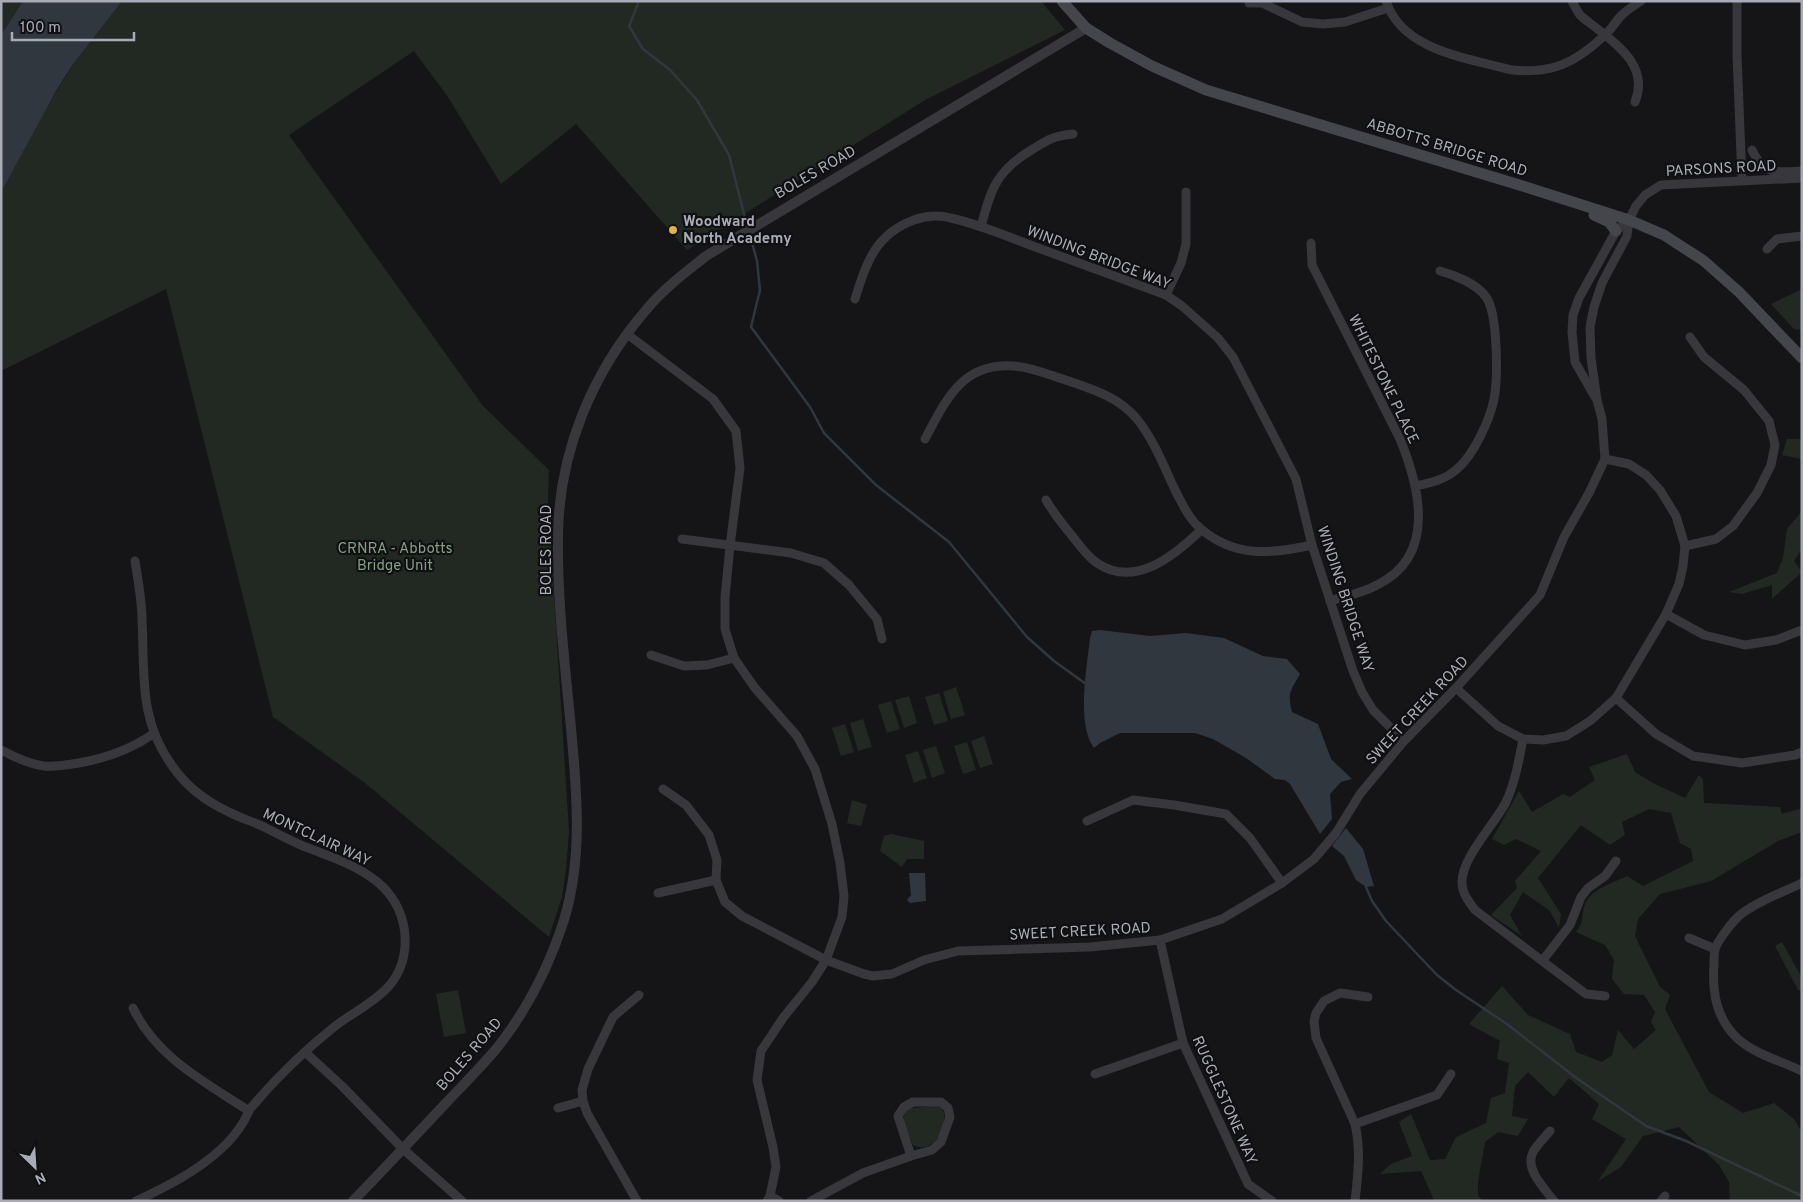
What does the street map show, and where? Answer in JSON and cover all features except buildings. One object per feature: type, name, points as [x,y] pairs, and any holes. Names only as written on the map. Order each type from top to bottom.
[{"type":"main road","name":"ABBOTTS BRIDGE ROAD","points":[[1062,1],[1086,28],[1110,43],[1152,66],[1206,90],[1529,188],[1630,220],[1664,235],[1704,261],[1738,292],[1802,358]]},
{"type":"main road","points":[[1529,188],[1542,199],[1609,222],[1616,231]]},
{"type":"street","points":[[1572,1],[1580,15],[1625,53],[1636,70],[1639,86],[1634,102]]},
{"type":"street","points":[[1249,3],[1262,3],[1302,22],[1323,24],[1345,22],[1387,5],[1400,26],[1409,34],[1437,50],[1512,70],[1523,71],[1556,68],[1579,58],[1606,35],[1620,17],[1641,1]]},
{"type":"street","points":[[1737,1],[1742,180]]},
{"type":"street","name":"BOLES ROAD","points":[[353,1201],[495,1050],[518,1019],[538,986],[552,954],[564,918],[572,884],[577,846],[575,770],[559,569],[558,535],[560,505],[572,444],[588,400],[604,367],[647,308],[673,283],[706,256],[1086,28]]},
{"type":"street","points":[[981,227],[987,203],[994,188],[1002,173],[1016,158],[1054,136],[1073,134]]},
{"type":"street","name":"PARSONS ROAD","points":[[1752,150],[1764,169],[1774,172],[1802,171]]},
{"type":"street","name":"PARSONS ROAD","points":[[1630,220],[1636,206],[1645,195],[1661,185],[1802,178]]},
{"type":"street","points":[[1166,295],[1181,263],[1186,244],[1186,192]]},
{"type":"street","name":"WINDING BRIDGE WAY","points":[[855,299],[866,263],[881,242],[897,228],[914,220],[931,216],[950,217],[981,227],[1166,295],[1182,306],[1218,338],[1233,357],[1296,479],[1312,545],[1353,671],[1362,692],[1373,710],[1404,741]]},
{"type":"street","name":"SWEET CREEK ROAD","points":[[1597,400],[1575,362],[1572,332],[1573,315],[1580,298],[1616,231],[1630,220]]},
{"type":"street","name":"SWEET CREEK ROAD","points":[[663,789],[686,805],[709,835],[717,860],[716,880],[725,902],[742,916],[826,960],[864,974],[873,976],[892,974],[924,960],[958,951],[1090,947],[1160,940],[1222,919],[1282,883],[1314,858],[1336,833],[1360,794],[1404,741],[1456,688],[1540,595],[1564,537],[1589,493],[1605,459],[1602,419],[1597,400],[1591,358],[1590,328],[1594,307],[1602,283],[1627,236],[1630,220]]},
{"type":"street","points":[[1767,249],[1777,239],[1802,236]]},
{"type":"street","name":"WHITESTONE PLACE","points":[[1311,243],[1312,265],[1400,438],[1409,460],[1419,516],[1414,549],[1404,564],[1390,578],[1376,586],[1330,601]]},
{"type":"street","points":[[1415,486],[1447,477],[1467,459],[1488,420],[1494,398],[1496,338],[1488,300],[1485,294],[1459,277],[1440,271]]},
{"type":"street","points":[[627,334],[713,399],[736,431],[740,468],[725,597],[725,628],[734,658],[755,688],[797,736],[816,769],[840,863],[844,896],[842,917],[826,960],[761,1051],[757,1080],[776,1167],[768,1198],[779,1201]]},
{"type":"street","points":[[1685,546],[1716,539],[1733,526],[1760,486],[1771,465],[1775,445],[1769,421],[1744,390],[1704,357],[1690,337]]},
{"type":"street","points":[[925,439],[945,402],[959,384],[978,372],[997,366],[1016,366],[1103,392],[1122,404],[1137,419],[1149,437],[1189,517],[1202,530],[1222,542],[1257,553],[1280,552],[1312,545]]},
{"type":"street","points":[[1456,688],[1498,726],[1523,739],[1543,740],[1566,736],[1590,721],[1616,698],[1666,614],[1679,584],[1685,546],[1676,516],[1660,490],[1646,475],[1629,464],[1605,459]]},
{"type":"street","points":[[1046,500],[1054,514],[1086,554],[1097,563],[1112,570],[1129,572],[1147,569],[1166,560],[1184,547],[1202,530]]},
{"type":"street","points":[[682,539],[791,553],[824,563],[849,585],[877,619],[882,639]]},
{"type":"street","name":"MONTCLAIR WAY","points":[[135,561],[142,618],[144,696],[147,716],[162,753],[188,785],[205,798],[229,812],[336,858],[373,878],[384,888],[399,909],[405,927],[406,945],[402,963],[394,978],[377,998],[337,1025],[304,1052],[249,1111],[232,1138],[212,1157],[185,1176],[136,1201]]},
{"type":"street","points":[[1666,614],[1704,635],[1745,645],[1776,640],[1802,630]]},
{"type":"street","points":[[651,655],[684,666],[707,665],[734,658]]},
{"type":"street","points":[[1616,698],[1656,734],[1693,756],[1742,763],[1795,755],[1802,752]]},
{"type":"street","points":[[1,750],[30,763],[43,766],[58,766],[112,756],[153,734]]},
{"type":"street","points":[[1523,739],[1515,780],[1506,803],[1474,850],[1464,869],[1462,883],[1466,898],[1475,910],[1586,994],[1606,996]]},
{"type":"street","points":[[1087,821],[1132,800],[1226,814],[1250,838],[1282,883]]},
{"type":"street","points":[[1543,960],[1570,925],[1580,897],[1588,888],[1605,876],[1616,861]]},
{"type":"street","points":[[658,893],[716,880]]},
{"type":"street","points":[[1802,883],[1764,900],[1740,915],[1730,926],[1715,949],[1712,984],[1716,1005],[1725,1023],[1738,1038],[1755,1050],[1802,1070]]},
{"type":"street","points":[[1689,938],[1715,949]]},
{"type":"street","name":"RUGGLESTONE WAY","points":[[1160,940],[1183,1044],[1248,1184],[1272,1201]]},
{"type":"street","points":[[1355,1201],[1360,1162],[1359,1139],[1355,1124],[1316,1038],[1314,1021],[1316,1013],[1324,1001],[1340,993],[1368,997]]},
{"type":"street","points":[[637,1201],[588,1113],[583,1101],[582,1090],[588,1069],[613,1017],[639,994]]},
{"type":"street","points":[[132,1008],[147,1033],[166,1054],[185,1069],[249,1111]]},
{"type":"street","points":[[1095,1074],[1183,1044]]},
{"type":"street","points":[[304,1052],[342,1086],[403,1149],[462,1201]]},
{"type":"street","points":[[1355,1124],[1437,1095],[1451,1074]]},
{"type":"street","points":[[558,1108],[583,1101]]},
{"type":"street","points":[[811,1201],[863,1173],[932,1150],[941,1142],[950,1117],[948,1108],[941,1102],[913,1102],[904,1107],[898,1116],[911,1156]]},
{"type":"street","points":[[1550,1131],[1532,1154],[1531,1168],[1534,1175],[1554,1201]]},
{"type":"green space","points":[[1,1],[23,1],[1,35]]},
{"type":"green space","name":"CRNRA - Abbotts Bridge Unit","points":[[112,1],[1041,1],[1065,30],[925,100],[687,250],[576,124],[501,184],[448,97],[414,51],[289,135],[483,406],[549,470],[548,501],[569,831],[562,897],[549,937],[365,783],[273,717],[166,289],[1,371],[1,167],[49,103],[71,68],[95,17]]},
{"type":"green space","points":[[1802,289],[1802,330],[1794,329],[1771,304]]},
{"type":"green space","points":[[1787,439],[1802,439],[1802,459],[1782,455]]},
{"type":"green space","points":[[1802,511],[1802,549],[1794,561],[1802,572],[1772,599],[1772,585],[1742,594],[1729,592],[1777,573],[1783,558],[1787,529]]},
{"type":"green space","points":[[956,687],[965,715],[951,719],[943,692]]},
{"type":"green space","points":[[939,693],[948,721],[934,725],[925,697]]},
{"type":"green space","points":[[909,696],[917,723],[904,728],[895,700]]},
{"type":"green space","points":[[891,701],[900,729],[887,733],[878,705]]},
{"type":"green space","points":[[863,719],[872,747],[858,751],[850,723]]},
{"type":"green space","points":[[845,724],[854,752],[841,756],[832,728]]},
{"type":"green space","points":[[984,736],[993,764],[980,768],[971,741]]},
{"type":"green space","points":[[967,742],[976,770],[963,774],[954,746]]},
{"type":"green space","points":[[936,746],[945,773],[932,778],[923,750]]},
{"type":"green space","points":[[918,751],[927,778],[914,783],[905,755]]},
{"type":"green space","points":[[1627,754],[1635,772],[1685,798],[1699,775],[1703,779],[1704,803],[1780,807],[1782,814],[1802,808],[1802,832],[1778,841],[1711,881],[1660,894],[1638,919],[1635,936],[1660,987],[1670,995],[1665,1009],[1709,1092],[1743,1113],[1774,1103],[1794,1119],[1802,1132],[1802,1201],[1730,1201],[1729,1182],[1719,1165],[1679,1127],[1643,1136],[1621,1167],[1598,1181],[1626,1139],[1592,1119],[1599,1104],[1569,1078],[1554,1097],[1528,1072],[1515,1086],[1512,1116],[1528,1119],[1518,1136],[1498,1132],[1485,1142],[1478,1182],[1478,1196],[1484,1201],[1434,1200],[1421,1171],[1380,1174],[1391,1164],[1412,1156],[1399,1122],[1411,1114],[1430,1160],[1445,1159],[1456,1137],[1486,1123],[1491,1098],[1505,1093],[1509,1063],[1497,1059],[1500,1041],[1469,1024],[1502,986],[1528,1015],[1570,1034],[1576,1052],[1602,1062],[1612,1055],[1618,1030],[1634,1049],[1656,1030],[1651,1022],[1655,1012],[1644,995],[1624,994],[1612,979],[1614,960],[1605,945],[1576,932],[1581,924],[1586,902],[1593,893],[1627,876],[1643,886],[1693,861],[1691,849],[1680,843],[1671,813],[1649,809],[1622,822],[1625,835],[1610,845],[1581,825],[1538,878],[1561,914],[1559,928],[1550,911],[1523,892],[1510,915],[1522,936],[1491,915],[1517,888],[1515,881],[1541,851],[1516,839],[1504,845],[1492,839],[1519,791],[1532,812],[1563,794],[1570,797],[1595,780],[1589,767]]},
{"type":"green space","points":[[852,800],[867,805],[861,826],[847,823]]},
{"type":"green space","points":[[891,834],[924,841],[924,859],[907,859],[902,867],[880,851],[884,836]]},
{"type":"green space","points":[[1782,942],[1802,978],[1802,991],[1798,990],[1775,946]]},
{"type":"green space","points":[[458,990],[466,1033],[444,1037],[436,994]]},
{"type":"green space","points":[[938,1106],[943,1111],[945,1118],[941,1133],[929,1145],[922,1147],[913,1145],[903,1120],[906,1110]]},
{"type":"shaded area","points":[[23,1],[122,1],[73,64],[56,91],[1,192],[1,35]]},
{"type":"shaded area","points":[[1100,630],[1150,636],[1186,633],[1224,638],[1263,656],[1287,659],[1300,674],[1291,692],[1292,712],[1318,724],[1331,759],[1352,779],[1341,782],[1330,794],[1332,819],[1320,834],[1290,784],[1285,780],[1275,779],[1246,758],[1213,739],[1195,733],[1120,733],[1094,748],[1085,724],[1084,694],[1090,638],[1092,631]]},
{"type":"shaded area","points":[[1346,828],[1363,849],[1374,886],[1366,887],[1356,880],[1344,856],[1332,846]]},
{"type":"shaded area","points":[[909,873],[925,873],[926,901],[910,903],[907,900],[911,895]]},
{"type":"waterway","points":[[639,1],[629,26],[643,49],[670,70],[697,100],[729,155],[745,218]]},
{"type":"waterway","points":[[751,239],[757,261],[760,290],[751,327],[810,407],[824,433],[876,485],[949,542],[1027,637],[1054,661],[1086,684]]},
{"type":"waterway","points":[[1366,887],[1372,901],[1386,921],[1437,975],[1507,1024],[1575,1077],[1646,1126],[1686,1141],[1802,1196]]},
{"type":"place","name":"Woodward North Academy","points":[[673,230]]}]
